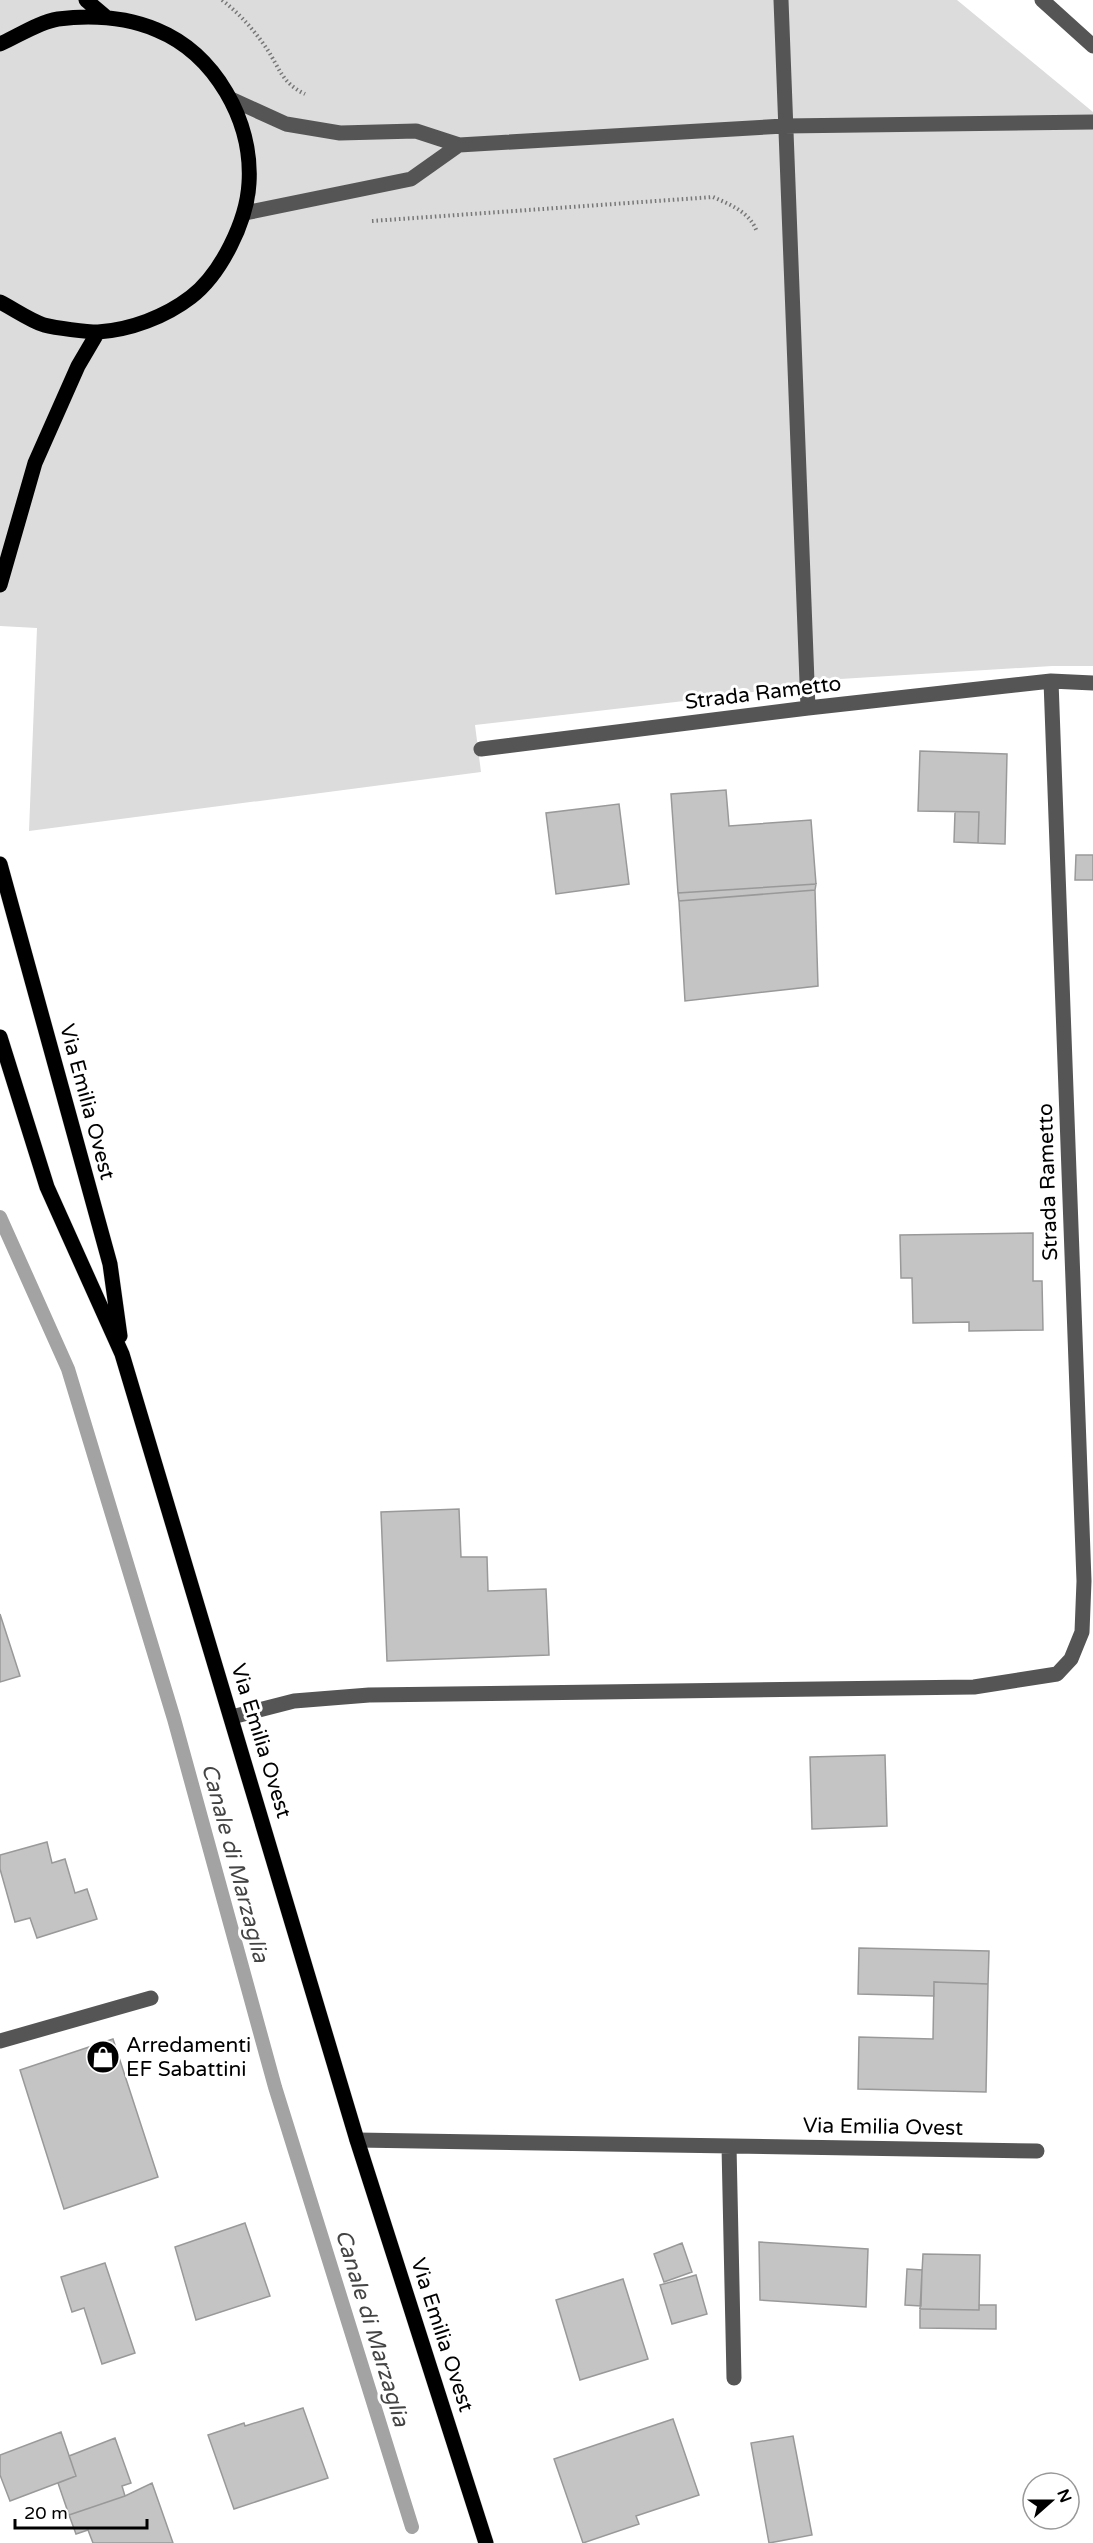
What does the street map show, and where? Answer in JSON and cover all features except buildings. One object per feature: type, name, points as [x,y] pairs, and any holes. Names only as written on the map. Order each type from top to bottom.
[{"type":"main road","points":[[86,0],[106,17]]},
{"type":"main road","points":[[0,44],[56,20],[106,17],[156,30],[178,42],[200,58],[231,99],[242,126],[248,154],[249,184],[245,213],[225,259],[191,297],[147,322],[98,332],[45,325],[0,302]]},
{"type":"main road","points":[[0,585],[35,463],[78,366],[98,332]]},
{"type":"main road","name":"Via Emilia Ovest","points":[[0,864],[110,1264],[122,1354]]},
{"type":"main road","name":"Via Emilia Ovest","points":[[0,1037],[47,1187],[122,1354],[357,2140],[486,2543]]},
{"type":"street","points":[[781,0],[784,126],[808,708]]},
{"type":"street","points":[[1042,0],[1093,46]]},
{"type":"street","points":[[231,99],[286,124],[340,133],[416,131],[459,146],[784,126],[1093,122]]},
{"type":"street","points":[[245,213],[411,179],[459,146]]},
{"type":"street","name":"Strada Rametto","points":[[232,1717],[294,1701],[369,1695],[974,1687],[1057,1674],[1071,1659],[1082,1632],[1084,1581],[1051,681]]},
{"type":"street","name":"Strada Rametto","points":[[481,749],[808,708],[1051,681],[1093,683]]},
{"type":"street","points":[[0,1062],[18,1093]]},
{"type":"street","points":[[0,2042],[151,1998]]},
{"type":"street","name":"Via Emilia Ovest","points":[[357,2140],[1037,2151]]},
{"type":"street","points":[[729,2146],[734,2378]]},
{"type":"path","points":[[222,0],[246,20],[266,47],[290,87],[309,96]]},
{"type":"path","points":[[346,193],[348,223],[712,197],[736,207],[754,223],[757,233]]},
{"type":"shaded area","points":[[0,0],[957,0],[1093,112],[1093,666],[1052,666],[840,679],[719,697],[475,725],[481,772],[29,831],[37,628],[0,626]]},
{"type":"waterway","name":"Canale di Marzaglia","points":[[0,1217],[68,1369],[174,1719],[275,2087],[412,2527]]},
{"type":"place","name":"Arredamenti EF Sabattini","points":[[103,2057]]}]
